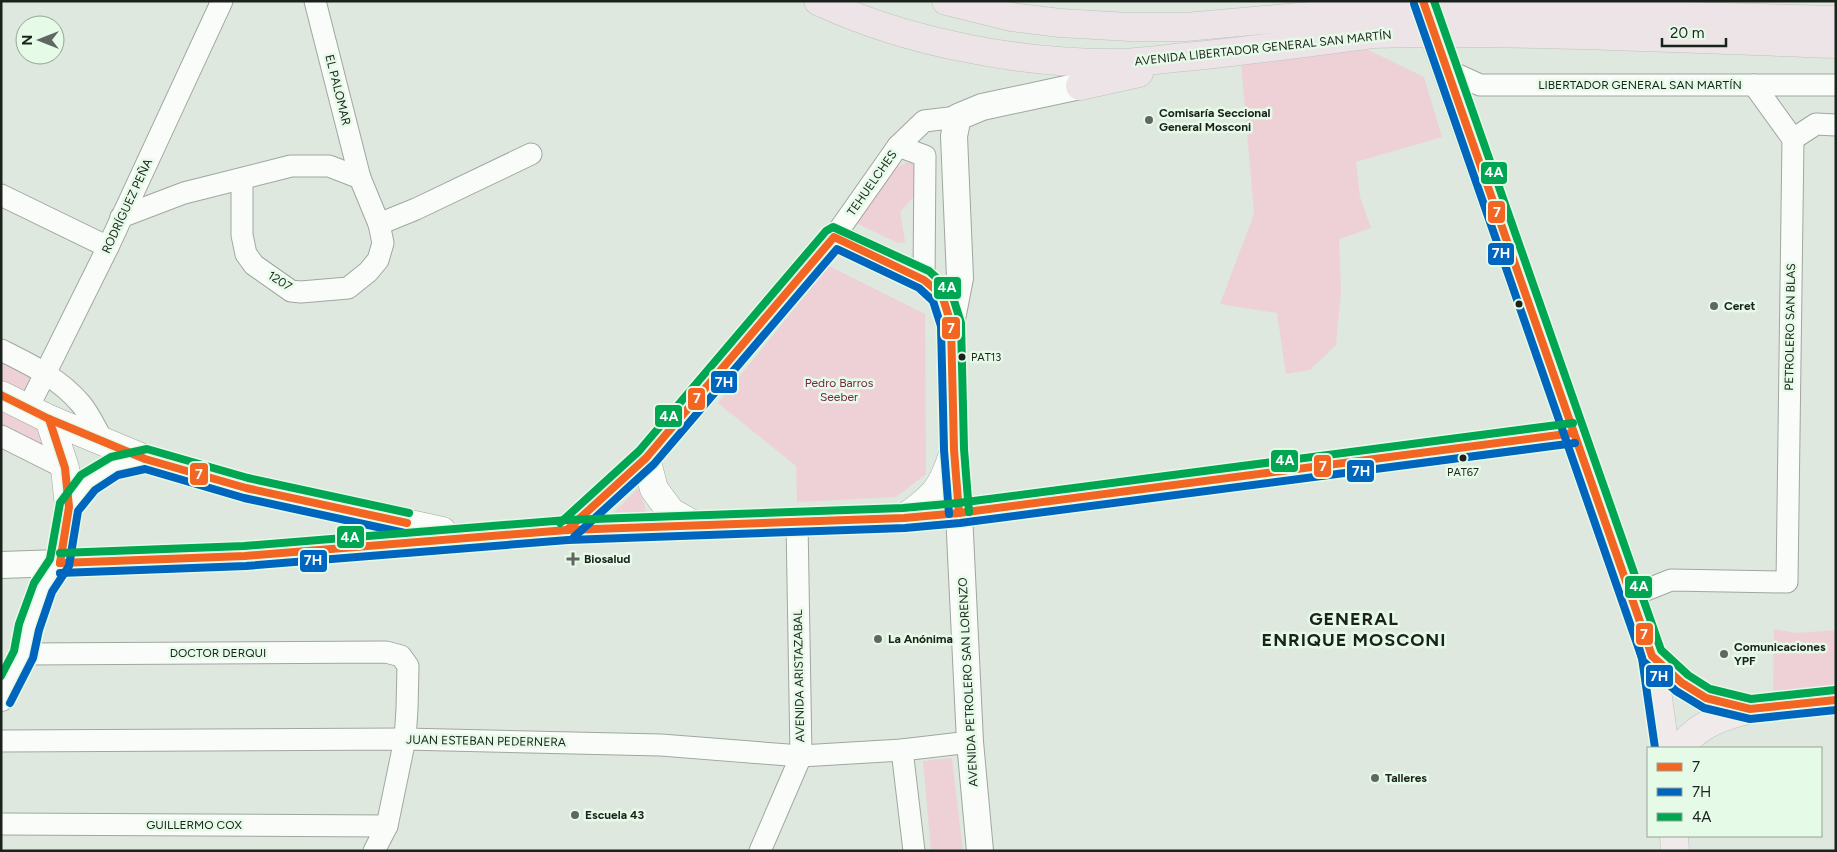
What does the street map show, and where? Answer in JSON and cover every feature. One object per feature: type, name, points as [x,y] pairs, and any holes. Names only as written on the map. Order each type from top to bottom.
[{"type":"highway","name":"AVENIDA LIBERTADOR GENERAL SAN MARTÍN","points":[[818,1],[849,16],[931,41],[1026,58],[1121,63],[1240,52],[1373,34],[1428,14],[1464,32],[1836,44]]},
{"type":"highway","name":"AVENIDA LIBERTADOR GENERAL SAN MARTÍN","points":[[961,3],[1011,17],[1060,24],[1130,27],[1185,27],[1399,8],[1428,14],[1702,9],[1836,20]]},
{"type":"highway","points":[[1080,86],[1240,52]]},
{"type":"main road","points":[[1428,14],[1652,656],[1665,747]]},
{"type":"main road","points":[[834,237],[924,280],[942,295],[951,324],[954,450],[959,513]]},
{"type":"main road","name":"TEHUELCHES","points":[[567,530],[646,458],[834,237]]},
{"type":"main road","points":[[1,395],[38,414],[145,459],[246,488],[470,537]]},
{"type":"main road","points":[[38,414],[65,468],[69,507],[60,563],[245,556],[567,530],[904,518],[959,513],[1574,433]]},
{"type":"main road","points":[[904,518],[928,501],[945,478],[954,450]]},
{"type":"main road","points":[[646,458],[654,489],[671,512],[696,526]]},
{"type":"main road","points":[[69,507],[88,482],[114,466],[145,459]]},
{"type":"main road","points":[[1652,656],[1682,683],[1706,698],[1750,709]]},
{"type":"main road","points":[[1682,747],[1686,741],[1708,724],[1750,709],[1836,700]]},
{"type":"main road","points":[[1674,837],[1675,851]]},
{"type":"street","name":"RODRÍGUEZ PEÑA","points":[[38,414],[45,372],[108,247],[222,1]]},
{"type":"street","name":"EL PALOMAR","points":[[315,1],[360,178]]},
{"type":"street","name":"LIBERTADOR GENERAL SAN MARTÍN","points":[[1447,70],[1480,85],[1836,86]]},
{"type":"street","points":[[898,146],[924,121],[958,117],[982,107],[1080,86]]},
{"type":"street","points":[[1754,86],[1793,139],[1816,124],[1836,125]]},
{"type":"street","points":[[951,324],[960,278],[954,136],[958,117]]},
{"type":"street","name":"PETROLERO SAN BLAS","points":[[1631,596],[1671,580],[1787,582],[1793,139]]},
{"type":"street","name":"TEHUELCHES","points":[[834,237],[898,146],[925,156],[924,280]]},
{"type":"street","points":[[380,224],[416,209],[531,154]]},
{"type":"street","points":[[122,217],[184,193],[291,166],[330,166],[360,178]]},
{"type":"street","name":"1207","points":[[242,179],[242,235],[246,254],[254,265],[291,291],[301,292],[348,288],[368,272],[378,260],[383,243],[380,224],[360,178]]},
{"type":"street","points":[[1,195],[108,247]]},
{"type":"street","points":[[1,350],[45,372],[64,386],[82,406],[103,442]]},
{"type":"street","points":[[1,436],[65,468]]},
{"type":"street","name":"AVENIDA PETROLERO SAN LORENZO","points":[[959,513],[970,742],[980,851]]},
{"type":"street","name":"AVENIDA ARISTAZABAL","points":[[760,851],[801,756],[797,522]]},
{"type":"street","points":[[1,565],[60,563]]},
{"type":"street","points":[[1,698],[43,587],[60,563]]},
{"type":"street","name":"DOCTOR DERQUI","points":[[14,662],[386,652],[401,656],[408,666],[405,739]]},
{"type":"street","points":[[374,851],[387,826],[405,739]]},
{"type":"street","name":"JUAN ESTEBAN PEDERNERA","points":[[1,741],[405,739],[661,745],[801,756],[902,750],[970,742]]},
{"type":"street","points":[[902,750],[914,851]]},
{"type":"street","name":"GUILLERMO COX","points":[[1,824],[387,826]]},
{"type":"green space","points":[[1360,46],[1424,77],[1442,137],[1356,162],[1360,197],[1371,228],[1339,239],[1341,291],[1336,345],[1310,370],[1286,374],[1277,313],[1220,304],[1254,214],[1241,62]]},
{"type":"green space","points":[[910,161],[920,174],[917,193],[900,212],[905,242],[898,243],[856,223],[894,168]]},
{"type":"green space","name":"Pedro Barros Seeber","points":[[829,266],[925,314],[926,474],[896,497],[797,502],[796,466],[718,403]]},
{"type":"green space","points":[[1,350],[45,372],[28,408],[65,468],[1,436]]},
{"type":"green space","points":[[638,488],[645,506],[649,531],[589,533],[614,513]]},
{"type":"green space","points":[[1774,629],[1797,633],[1836,630],[1836,703],[1773,698]]},
{"type":"green space","points":[[952,758],[963,851],[931,851],[923,761]]},
{"type":"transit line","name":"7","points":[[1423,1],[1652,656],[1682,683],[1706,698],[1750,709],[1836,700]]},
{"type":"transit line","name":"4A","points":[[1434,1],[1661,650],[1688,675],[1710,689],[1751,699],[1835,690]]},
{"type":"transit line","name":"7H","points":[[1414,4],[1643,661],[1676,691],[1704,708],[1750,719],[1836,710]]},
{"type":"transit line","name":"4A","points":[[560,523],[639,451],[826,231],[833,227],[929,271],[951,291],[961,323],[964,449],[969,512]]},
{"type":"transit line","name":"7","points":[[567,530],[646,458],[834,237],[924,280],[942,295],[951,324],[954,450],[959,513]]},
{"type":"transit line","name":"7H","points":[[574,537],[654,464],[837,249],[919,288],[933,301],[941,326],[944,450],[949,514]]},
{"type":"transit line","name":"7","points":[[1,395],[49,419],[145,459],[246,488],[407,523]]},
{"type":"transit line","name":"7","points":[[49,419],[65,468],[69,507],[60,563]]},
{"type":"transit line","name":"4A","points":[[60,553],[244,546],[567,520],[903,508],[958,503],[1573,423]]},
{"type":"transit line","name":"7","points":[[60,563],[245,556],[567,530],[904,518],[959,513],[1574,433]]},
{"type":"transit line","name":"7H","points":[[60,573],[246,566],[568,540],[905,528],[960,523],[1575,443]]},
{"type":"transit line","name":"4A","points":[[1,676],[14,651],[19,624],[34,583],[50,559],[60,503],[81,475],[111,457],[147,449],[248,478],[409,513]]},
{"type":"transit line","name":"7H","points":[[10,703],[33,658],[39,630],[52,592],[69,566],[78,511],[95,490],[118,475],[145,469],[244,498],[405,533]]},
{"type":"transit line","name":"7H","points":[[1637,641],[1642,658],[1655,747]]},
{"type":"place","name":"Comisaría Seccional General Mosconi","points":[[1149,120]]},
{"type":"place","name":"Ceret","points":[[1714,306]]},
{"type":"place","name":"PAT13","points":[[962,357]]},
{"type":"place","name":"PAT67","points":[[1463,458]]},
{"type":"place","name":"Biosalud","points":[[573,559]]},
{"type":"place","name":"La Anónima","points":[[878,639]]},
{"type":"place","name":"Comunicaciones YPF","points":[[1724,654]]},
{"type":"place","name":"Talleres","points":[[1375,778]]},
{"type":"place","name":"Escuela 43","points":[[575,815]]},
{"type":"district","name":"GENERAL ENRIQUE MOSCONI","points":[[1354,629]]}]
